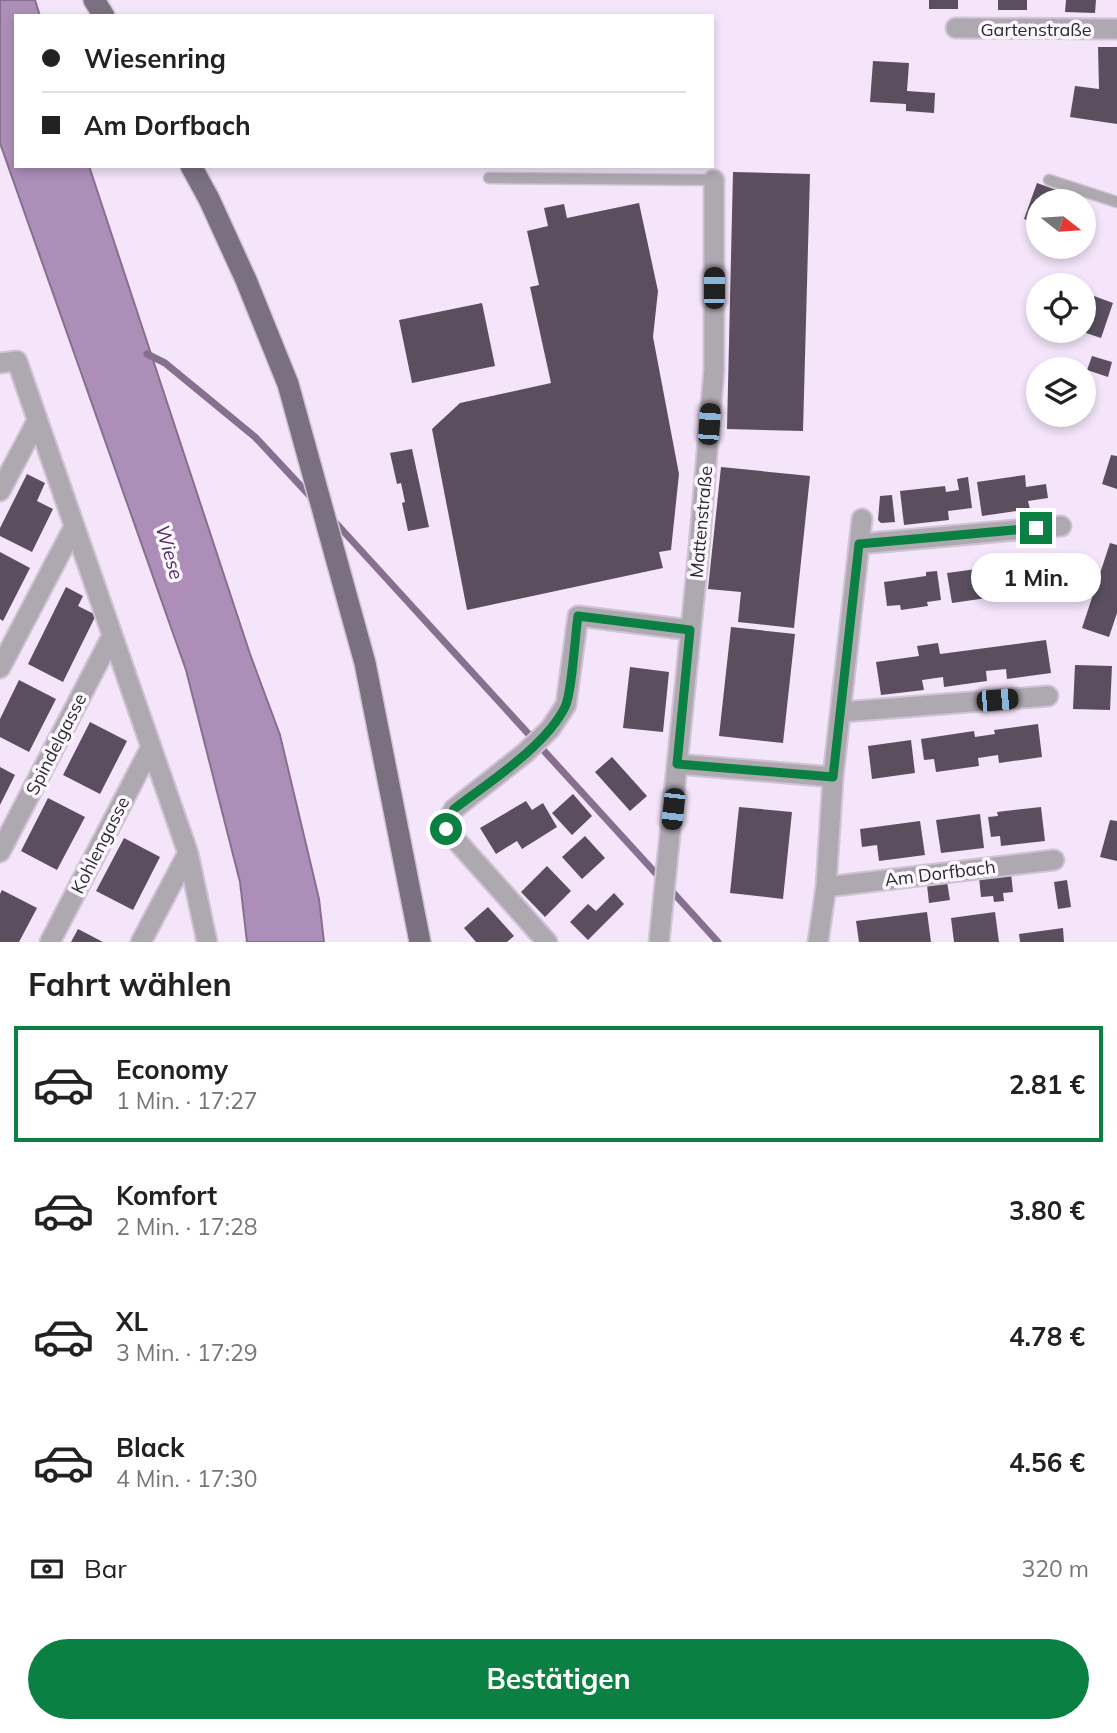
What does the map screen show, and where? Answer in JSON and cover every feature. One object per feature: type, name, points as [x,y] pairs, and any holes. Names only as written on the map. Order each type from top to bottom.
[{"type":"main road","points":[[192,168],[246,280],[288,384],[365,663],[420,942]]},
{"type":"street","name":"Gartenstraße","points":[[956,28],[1117,29]]},
{"type":"street","name":"Mattenstraße","points":[[659,942],[713,370],[714,180]]},
{"type":"street","points":[[8,362],[37,421],[188,853],[207,942]]},
{"type":"street","points":[[0,491],[37,421]]},
{"type":"street","points":[[818,942],[833,777],[862,519]]},
{"type":"street","points":[[859,544],[1061,526]]},
{"type":"street","points":[[0,668],[75,527]]},
{"type":"street","points":[[547,942],[446,829],[447,821],[454,809],[545,735],[566,705],[578,616],[690,630]]},
{"type":"street","name":"Spindelgasse","points":[[0,852],[112,636]]},
{"type":"street","points":[[842,712],[1048,696]]},
{"type":"street","name":"Kohlengasse","points":[[50,942],[151,747]]},
{"type":"street","points":[[677,764],[833,777]]},
{"type":"street","points":[[141,942],[188,853]]},
{"type":"street","name":"Am Dorfbach","points":[[825,887],[1054,860]]},
{"type":"lane","points":[[489,178],[714,180]]},
{"type":"lane","points":[[1049,180],[1117,202]]},
{"type":"water","name":"Wiese","points":[[0,0],[35,0],[39,14],[14,14],[14,168],[90,168],[250,654],[280,735],[319,899],[324,942],[247,942],[240,882],[186,670],[0,143]]},
{"type":"building","points":[[929,0],[958,0],[958,9],[929,9]]},
{"type":"building","points":[[998,0],[1027,0],[1027,10],[998,10]]},
{"type":"building","points":[[1066,0],[1096,0],[1095,13],[1065,12]]},
{"type":"building","points":[[1098,47],[1117,47],[1117,124],[1070,117],[1075,86],[1099,89]]},
{"type":"building","points":[[873,61],[909,63],[907,91],[935,93],[934,113],[906,111],[906,104],[870,102]]},
{"type":"building","points":[[733,172],[810,174],[803,431],[727,429]]},
{"type":"building","points":[[1037,183],[1054,189],[1035,189]]},
{"type":"building","points":[[639,203],[658,291],[653,337],[679,474],[671,550],[659,552],[663,568],[467,610],[432,429],[460,403],[551,383],[530,287],[539,285],[527,231],[548,226],[544,208],[564,204],[567,218]]},
{"type":"building","points":[[1096,297],[1113,303],[1101,338],[1096,336]]},
{"type":"building","points":[[482,303],[495,366],[412,383],[399,320]]},
{"type":"building","points":[[1096,357],[1112,362],[1108,377],[1096,373]]},
{"type":"building","points":[[412,449],[429,527],[408,531],[401,483],[397,484],[390,453]]},
{"type":"building","points":[[1111,455],[1117,456],[1117,489],[1102,484]]},
{"type":"building","points":[[721,467],[810,476],[794,628],[738,622],[741,592],[708,589]]},
{"type":"building","points":[[27,474],[45,483],[37,501],[53,509],[32,552],[0,536],[0,528]]},
{"type":"building","points":[[1025,475],[1026,487],[1046,484],[1048,498],[1028,501],[1030,509],[982,516],[977,482]]},
{"type":"building","points":[[968,477],[972,508],[948,511],[949,520],[904,525],[900,491],[945,486],[946,492],[959,490],[957,479]]},
{"type":"building","points":[[892,495],[895,522],[881,523],[878,520],[880,496]]},
{"type":"building","points":[[1110,543],[1117,545],[1117,613],[1109,637],[1082,628]]},
{"type":"building","points":[[0,552],[30,568],[3,621],[0,619]]},
{"type":"building","points":[[1051,556],[1055,591],[1012,597],[1011,583],[1001,584],[1003,597],[992,598],[988,567],[998,566],[998,563]]},
{"type":"building","points":[[984,568],[987,598],[952,603],[947,573]]},
{"type":"building","points":[[937,571],[941,600],[927,602],[928,606],[901,610],[900,605],[887,606],[884,582],[926,576],[926,572]]},
{"type":"building","points":[[66,587],[83,596],[78,606],[96,615],[63,682],[28,664]]},
{"type":"building","points":[[731,627],[795,634],[783,743],[719,736]]},
{"type":"building","points":[[1046,640],[1051,673],[1007,679],[1006,669],[986,671],[987,681],[944,687],[943,677],[922,680],[924,690],[881,695],[876,662],[919,656],[917,646],[938,643],[940,654]]},
{"type":"building","points":[[1075,665],[1112,666],[1110,710],[1073,709]]},
{"type":"building","points":[[630,667],[669,672],[663,732],[623,728]]},
{"type":"building","points":[[19,680],[56,699],[29,752],[0,737],[0,719]]},
{"type":"building","points":[[90,722],[127,741],[100,794],[63,775]]},
{"type":"building","points":[[1038,724],[1042,757],[999,763],[998,755],[978,758],[979,766],[936,772],[934,759],[924,760],[921,739],[974,731],[975,737],[995,734],[994,730]]},
{"type":"building","points":[[911,740],[915,773],[872,779],[868,746]]},
{"type":"building","points":[[612,757],[647,796],[630,811],[595,772]]},
{"type":"building","points":[[0,767],[15,775],[0,805]]},
{"type":"building","points":[[573,794],[592,816],[572,835],[552,813]]},
{"type":"building","points":[[48,798],[85,817],[57,870],[21,851]]},
{"type":"building","points":[[526,801],[532,810],[543,803],[557,827],[522,849],[517,841],[496,854],[480,828]]},
{"type":"building","points":[[739,807],[792,812],[783,899],[730,893]]},
{"type":"building","points":[[1041,807],[1045,841],[1001,846],[1000,836],[991,837],[988,817],[998,816],[997,812]]},
{"type":"building","points":[[980,814],[984,848],[941,853],[936,820]]},
{"type":"building","points":[[1110,820],[1117,821],[1117,861],[1100,857]]},
{"type":"building","points":[[920,821],[925,855],[879,861],[877,845],[862,847],[860,829]]},
{"type":"building","points":[[585,836],[605,858],[582,879],[562,857]]},
{"type":"building","points":[[124,838],[160,857],[133,910],[96,891]]},
{"type":"building","points":[[547,866],[571,891],[545,917],[521,892]]},
{"type":"building","points":[[1011,873],[1013,892],[1003,893],[1004,901],[994,902],[993,896],[981,897],[979,877]]},
{"type":"building","points":[[1067,880],[1071,907],[1058,909],[1054,882]]},
{"type":"building","points":[[947,882],[950,900],[929,903],[927,885]]},
{"type":"building","points":[[2,890],[37,908],[19,942],[0,942]]},
{"type":"building","points":[[614,893],[624,904],[588,940],[570,922],[588,904],[596,911]]},
{"type":"building","points":[[488,907],[514,936],[507,942],[476,942],[464,928]]},
{"type":"building","points":[[927,912],[931,942],[859,942],[856,921]]},
{"type":"building","points":[[995,912],[999,942],[954,942],[951,918]]},
{"type":"building","points":[[1063,928],[1064,942],[1020,942],[1019,934]]},
{"type":"building","points":[[78,929],[103,942],[71,942]]},
{"type":"waterway","points":[[147,354],[165,363],[255,437],[311,497]]},
{"type":"waterway","points":[[334,521],[661,879]]},
{"type":"waterway","points":[[669,888],[718,942]]},
{"type":"route","points":[[446,829],[454,809],[525,753],[550,729],[566,705],[578,616],[690,630],[677,764],[833,777],[859,544],[1036,528]]}]
